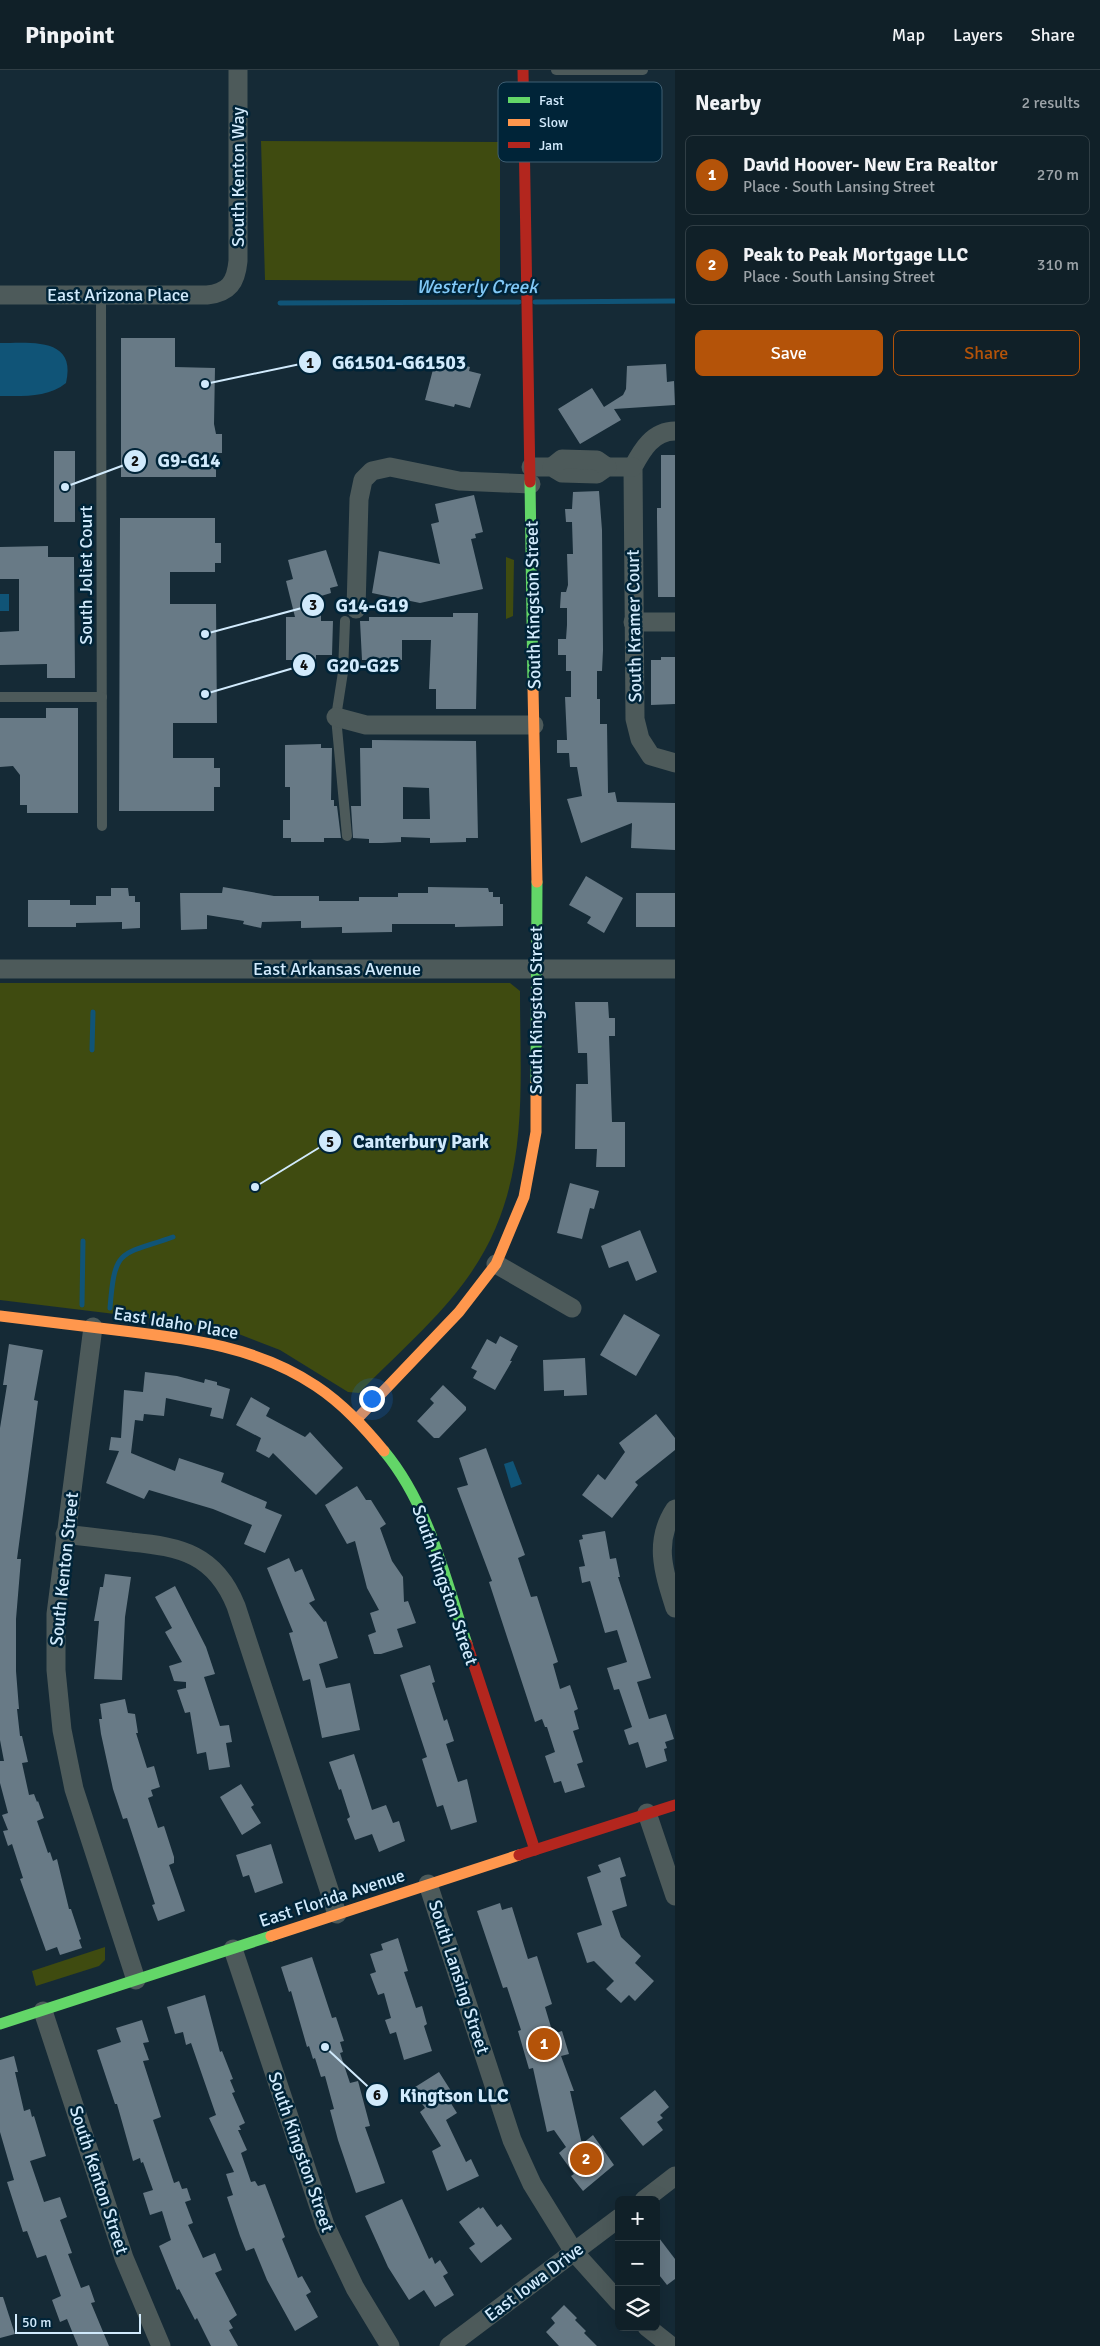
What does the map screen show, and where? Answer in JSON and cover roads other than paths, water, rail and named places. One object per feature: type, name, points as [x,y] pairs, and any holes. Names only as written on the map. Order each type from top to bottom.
[{"type":"street","name":"South Kenton Way","points":[[232,284],[238,261],[238,70]]},
{"type":"street","name":"South Kingston Street","points":[[524,162],[525,287],[528,330],[531,475],[537,969],[536,1132],[531,1166],[521,1205],[496,1264],[460,1312],[357,1419],[397,1467],[426,1521],[535,1850]]},
{"type":"street","name":"East Arizona Place","points":[[0,295],[207,295],[224,292],[232,284]]},
{"type":"street","points":[[350,615],[359,499],[363,480],[372,471],[390,468],[459,481],[531,475],[552,467],[562,473],[597,474],[607,467],[633,467],[644,447],[666,431],[675,431]]},
{"type":"street","name":"South Kramer Court","points":[[633,467],[635,719],[640,739],[652,756],[675,763]]},
{"type":"street","points":[[633,622],[675,622]]},
{"type":"street","points":[[336,717],[366,725],[534,725]]},
{"type":"street","name":"East Arkansas Avenue","points":[[0,969],[675,969]]},
{"type":"street","points":[[496,1264],[572,1308]]},
{"type":"street","name":"East Idaho Place","points":[[0,1316],[188,1339],[246,1352],[303,1378],[357,1419]]},
{"type":"street","name":"South Kenton Street","points":[[93,1327],[66,1534],[55,1640],[62,1730],[76,1797],[136,1980]]},
{"type":"street","points":[[675,1509],[663,1533],[661,1549],[662,1569],[675,1608]]},
{"type":"street","points":[[66,1534],[164,1545],[180,1549],[200,1559],[224,1582],[236,1606],[337,1914]]},
{"type":"street","name":"East Florida Avenue","points":[[0,2024],[675,1805]]},
{"type":"street","points":[[647,1813],[675,1896]]},
{"type":"street","name":"South Lansing Street","points":[[428,1884],[512,2140],[532,2184],[574,2252],[615,2298]]},
{"type":"street","name":"South Kingston Street","points":[[233,1948],[325,2225],[355,2288],[390,2346]]},
{"type":"street","name":"South Kenton Street","points":[[43,2011],[124,2258],[160,2346]]},
{"type":"street","points":[[649,2196],[675,2176]]},
{"type":"street","name":"East Iowa Drive","points":[[449,2346],[615,2221]]},
{"type":"street","points":[[652,2331],[671,2346]]},
{"type":"lane","points":[[556,70],[643,70]]},
{"type":"lane","name":"South Joliet Court","points":[[101,295],[102,826]]},
{"type":"lane","points":[[347,836],[336,717],[350,615]]},
{"type":"lane","points":[[0,697],[102,697]]},
{"type":"water","points":[[0,343],[37,344],[58,350],[65,357],[68,368],[66,383],[43,394],[0,396]]},
{"type":"water","points":[[0,594],[9,594],[9,611],[0,611]]},
{"type":"water","points":[[513,1461],[522,1484],[511,1488],[504,1464]]},
{"type":"waterway","name":"Westerly Creek","points":[[535,302],[675,301]]},
{"type":"waterway","name":"Westerly Creek","points":[[280,303],[519,302]]},
{"type":"waterway","points":[[92,1050],[93,1012]]},
{"type":"waterway","points":[[110,1308],[114,1274],[123,1257],[131,1252],[173,1237]]},
{"type":"waterway","points":[[82,1305],[83,1241]]},
{"type":"place","name":"G61501-G61503","points":[[205,384]]},
{"type":"place","name":"G9-G14","points":[[65,487]]},
{"type":"place","name":"G14-G19","points":[[205,634]]},
{"type":"place","name":"G20-G25","points":[[205,694]]},
{"type":"place","name":"Canterbury Park","points":[[255,1187]]},
{"type":"place","name":"David Hoover- New Era Realtor","points":[[544,2044]]},
{"type":"place","name":"Kingtson LLC","points":[[325,2047]]},
{"type":"place","name":"Peak to Peak Mortgage LLC","points":[[586,2159]]}]
